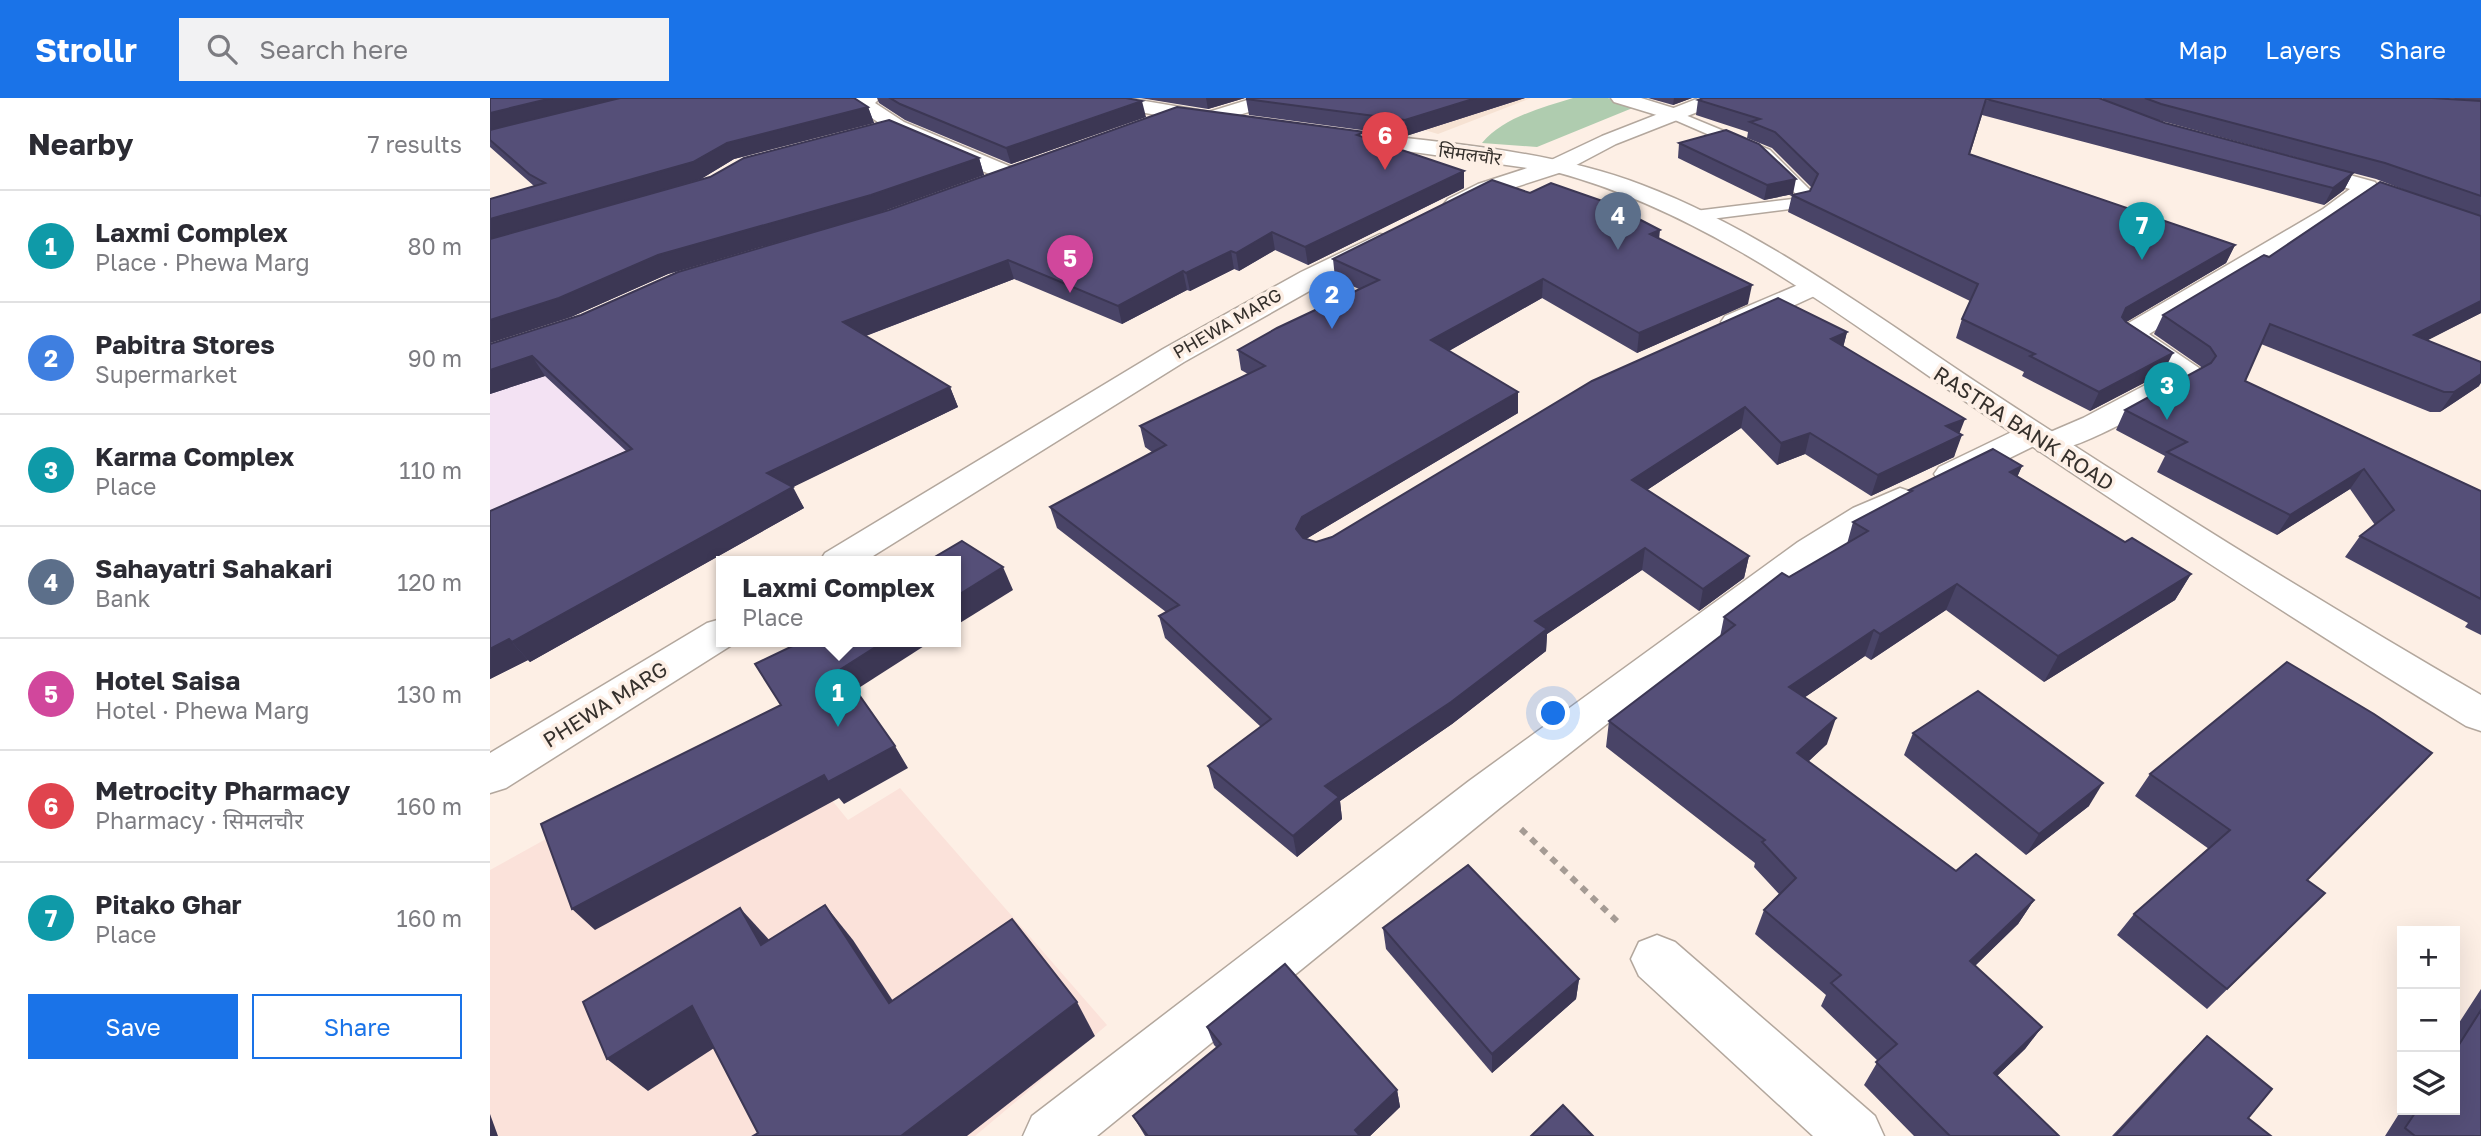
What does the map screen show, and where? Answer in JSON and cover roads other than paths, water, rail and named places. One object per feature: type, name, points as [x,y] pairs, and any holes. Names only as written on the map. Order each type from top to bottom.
[{"type":"main road","points":[[870,98],[859,101],[897,125],[1013,176]]},
{"type":"main road","points":[[1092,98],[1261,126]]},
{"type":"main road","points":[[1209,118],[1275,98]]},
{"type":"main road","points":[[1621,98],[1673,114]]},
{"type":"main road","name":"PHEWA MARG","points":[[846,556],[1187,346],[1283,291],[1486,189],[1557,166],[1609,140],[1716,98]]},
{"type":"main road","points":[[1141,129],[1179,114]]},
{"type":"main road","points":[[872,132],[897,125]]},
{"type":"main road","name":"सिमलचौर","points":[[1301,131],[1557,166]]},
{"type":"main road","points":[[1052,1136],[1485,794],[1811,550],[1865,516],[2041,439],[2094,425],[2189,374],[2130,334],[2331,214],[2380,191],[2277,162]]},
{"type":"main road","name":"RASTRA BANK ROAD","points":[[1557,166],[1636,189],[1695,216],[1812,287],[2324,622],[2481,715]]},
{"type":"main road","points":[[975,190],[1038,167]]},
{"type":"main road","points":[[1714,331],[1812,287]]},
{"type":"main road","name":"PHEWA MARG","points":[[490,775],[716,636]]},
{"type":"main road","points":[[1657,959],[1856,1136]]},
{"type":"lane","points":[[1673,114],[1764,153],[1805,193],[1798,203],[1695,216]]},
{"type":"place","name":"Metrocity Pharmacy","points":[[1385,170]]},
{"type":"place","name":"Sahayatri Sahakari","points":[[1618,250]]},
{"type":"place","name":"Pitako Ghar","points":[[2142,260]]},
{"type":"place","name":"Hotel Saisa","points":[[1070,293]]},
{"type":"place","name":"Pabitra Stores","points":[[1332,329]]},
{"type":"place","name":"Karma Complex","points":[[2167,420]]},
{"type":"place","name":"Laxmi Complex","points":[[838,727]]}]
